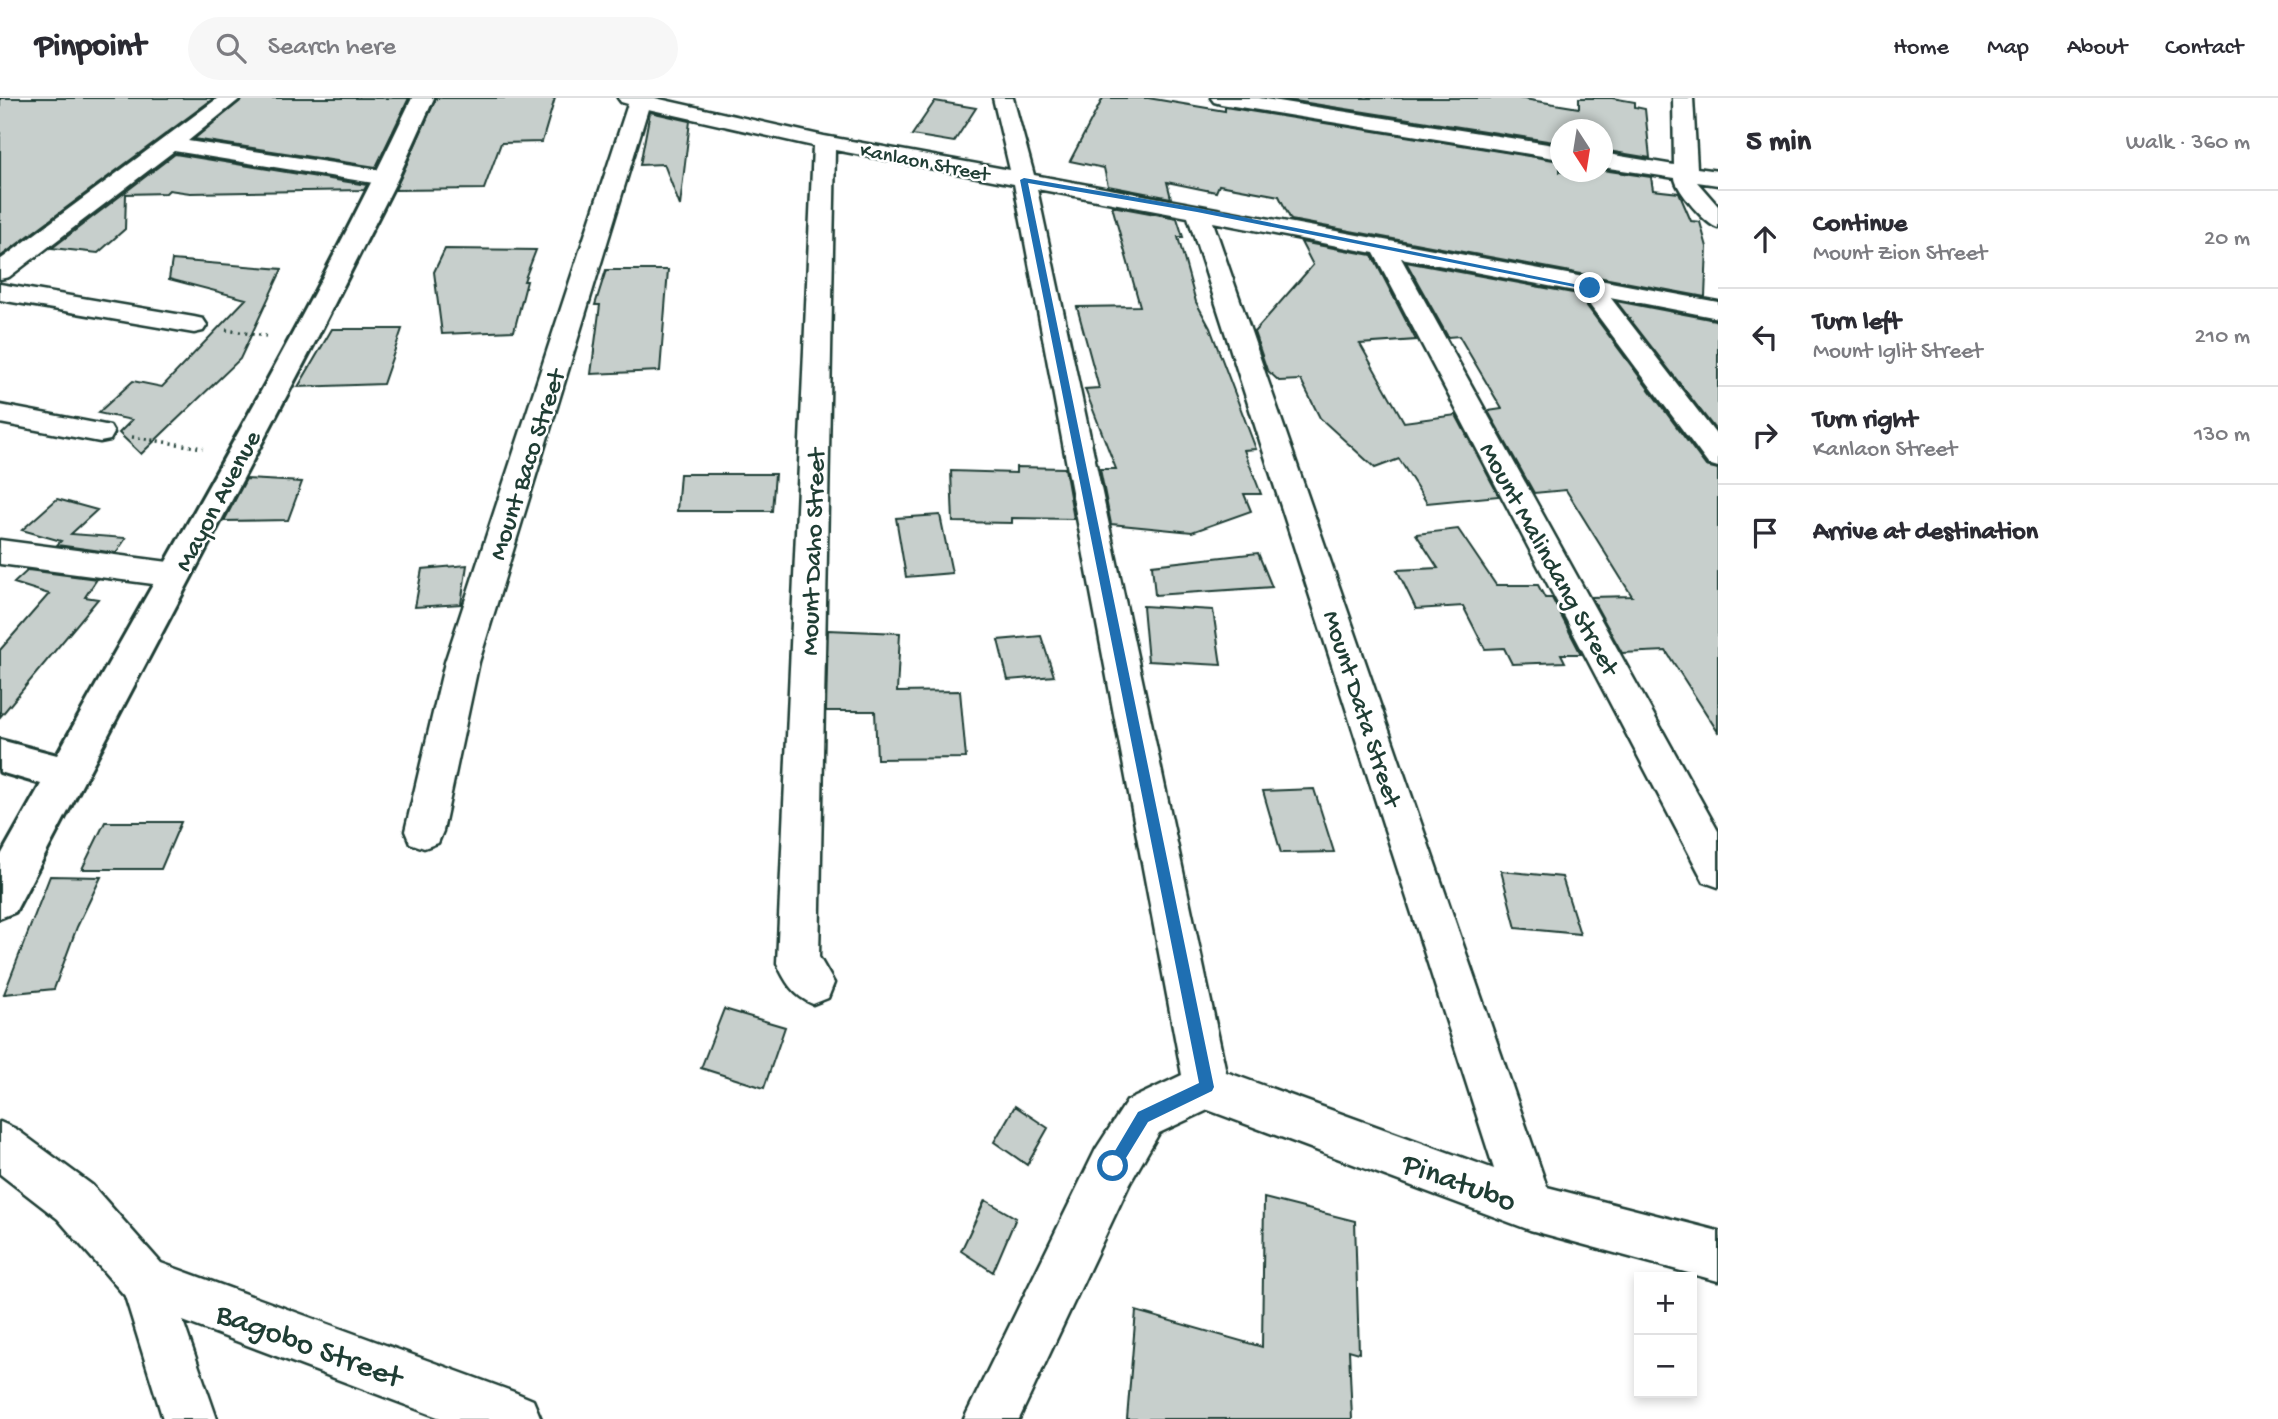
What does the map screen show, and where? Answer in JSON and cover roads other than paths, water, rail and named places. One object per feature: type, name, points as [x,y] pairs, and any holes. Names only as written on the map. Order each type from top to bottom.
[{"type":"main road","name":"Mayon Avenue","points":[[0,898],[301,342],[386,178],[423,98]]},
{"type":"main road","points":[[0,756],[68,774]]},
{"type":"street","points":[[0,272],[230,98]]},
{"type":"street","points":[[991,1419],[1113,1166],[1143,1117],[1207,1087],[1024,180],[1003,98]]},
{"type":"street","points":[[1221,98],[1550,151]]},
{"type":"street","points":[[1683,98],[1686,183],[1718,221]]},
{"type":"street","name":"Kanlaon Street","points":[[634,99],[824,142],[1718,310]]},
{"type":"street","name":"Mount Baco Street","points":[[424,831],[462,662],[634,99]]},
{"type":"street","name":"Mount Daho Street","points":[[806,973],[824,142]]},
{"type":"street","points":[[169,145],[386,178]]},
{"type":"street","points":[[1613,162],[1718,178]]},
{"type":"street","name":"Mount Data Street","points":[[1197,210],[1530,1206]]},
{"type":"street","name":"Mount Malindang Street","points":[[1383,247],[1718,869]]},
{"type":"street","points":[[1590,288],[1718,457]]},
{"type":"street","points":[[0,292],[194,325]]},
{"type":"street","points":[[0,414],[100,433]]},
{"type":"street","points":[[0,552],[176,575]]},
{"type":"street","name":"Pinatubo","points":[[1207,1087],[1530,1206],[1718,1256]]},
{"type":"street","points":[[0,1145],[75,1202],[145,1282],[190,1419]]},
{"type":"street","name":"Bagobo Street","points":[[145,1282],[514,1419]]}]
